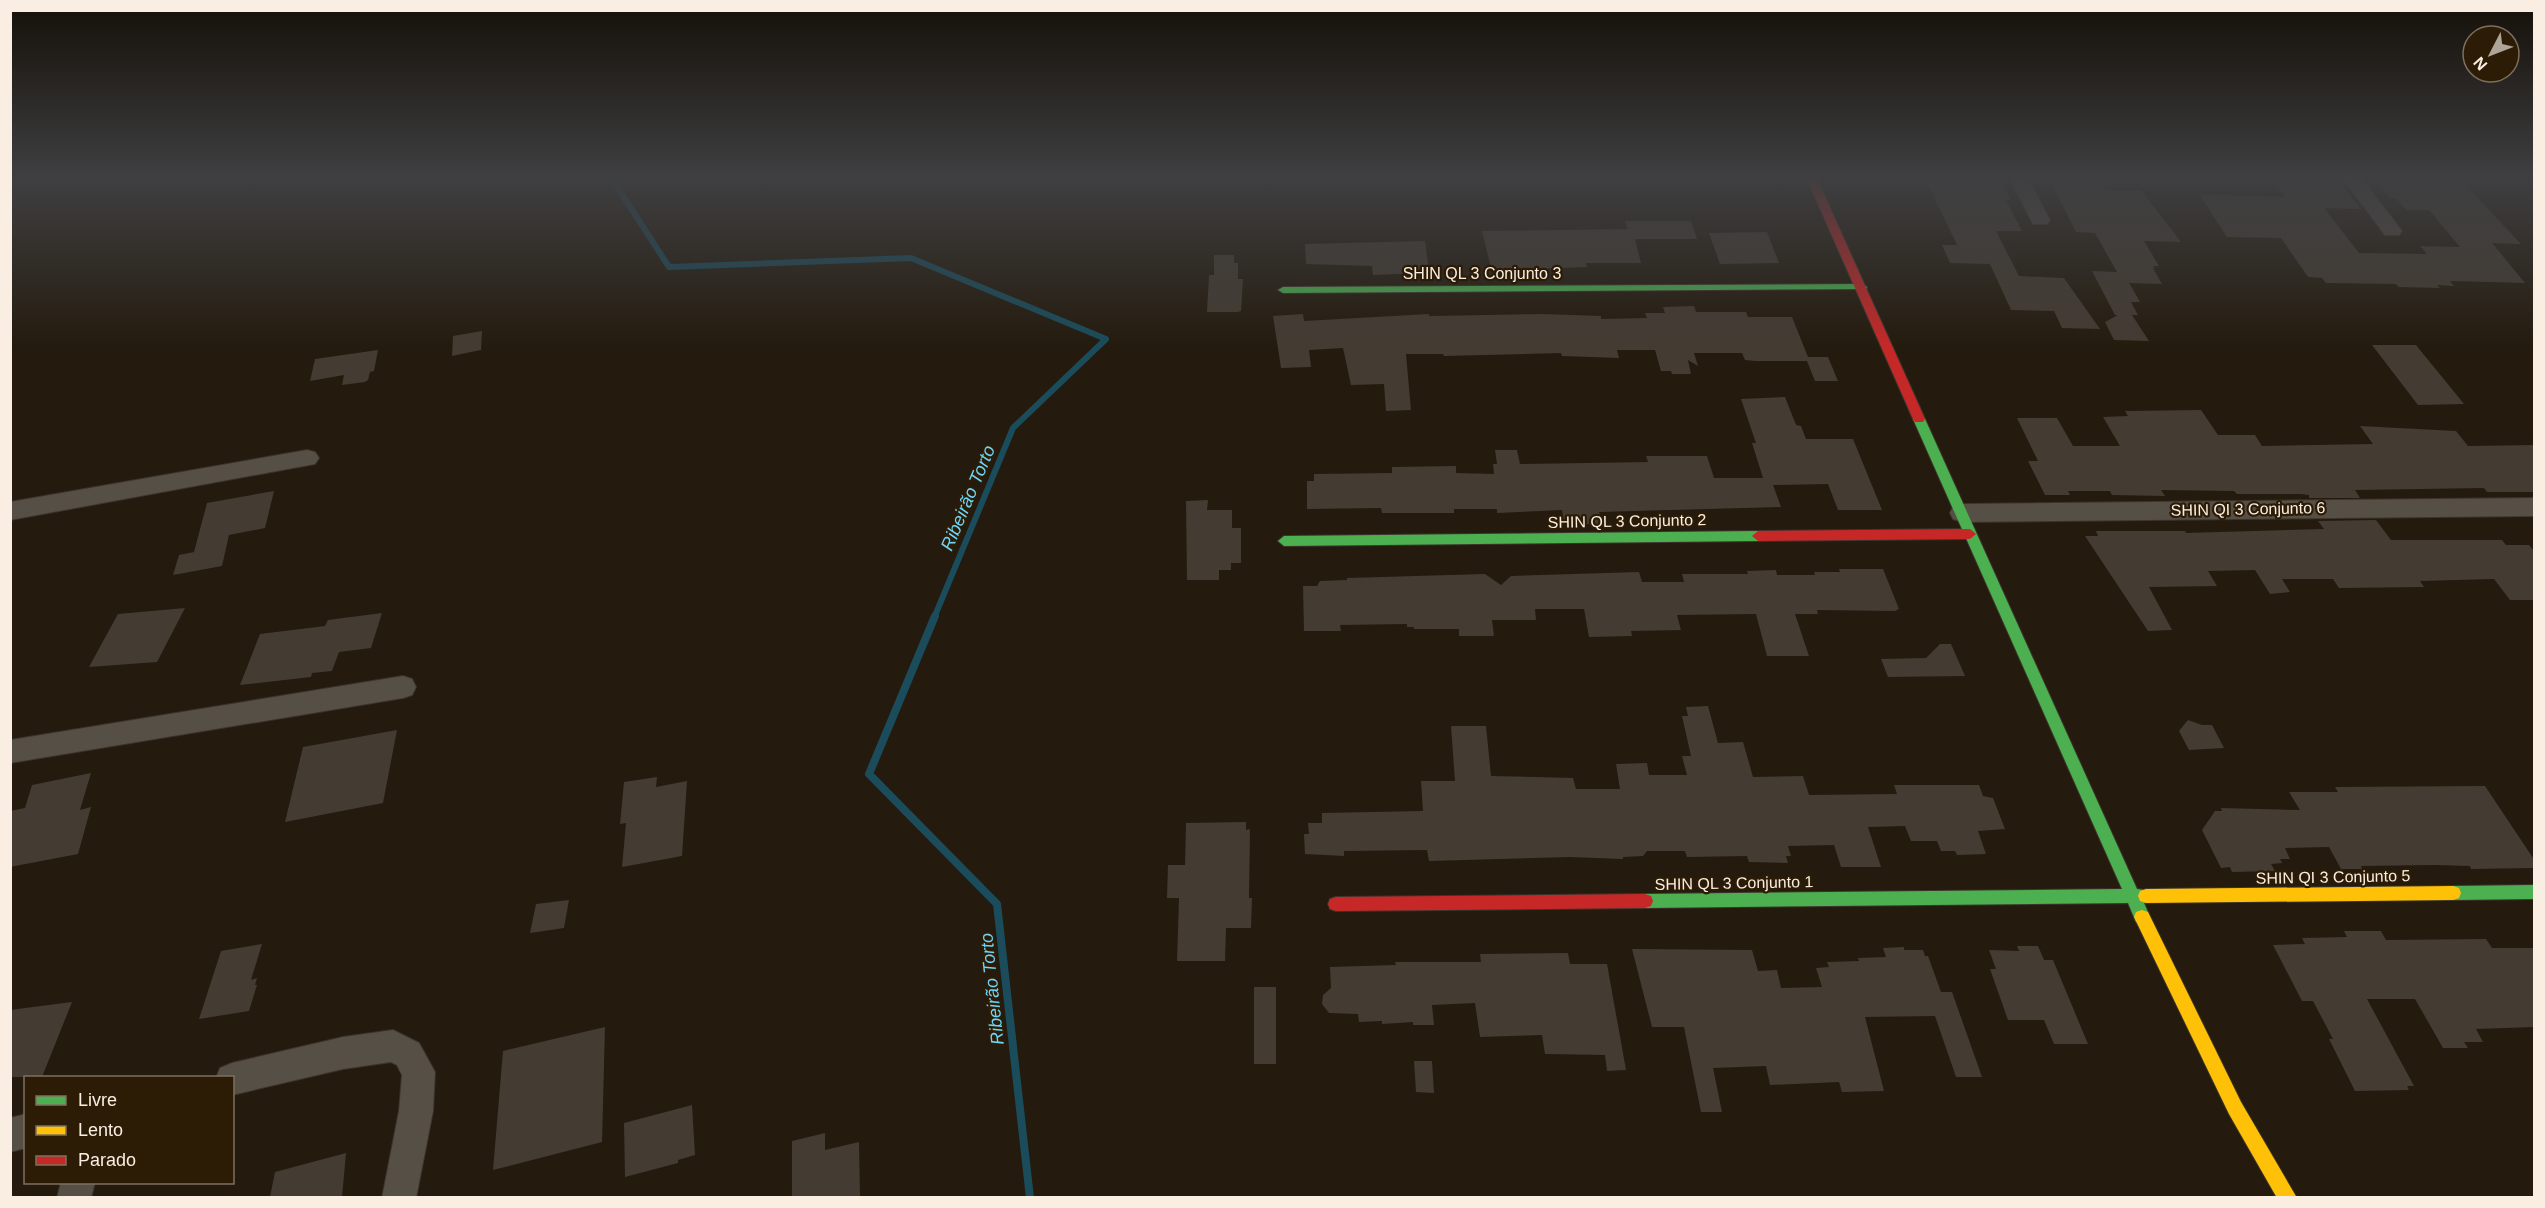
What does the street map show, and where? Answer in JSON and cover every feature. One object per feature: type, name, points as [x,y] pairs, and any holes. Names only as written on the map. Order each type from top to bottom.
[{"type":"street","points":[[1838,235],[2132,896],[2235,1108],[2288,1197]]},
{"type":"street","name":"SHIN QL 3 Conjunto 3","points":[[1283,290],[1862,287]]},
{"type":"street","points":[[10,511],[307,458]]},
{"type":"street","name":"SHIN QI 3 Conjunto 6","points":[[1966,524],[2535,507]]},
{"type":"street","name":"SHIN QL 3 Conjunto 2","points":[[1284,541],[1966,524]]},
{"type":"street","points":[[10,752],[404,687]]},
{"type":"street","name":"SHIN QI 3 Conjunto 5","points":[[2132,896],[2535,892]]},
{"type":"street","name":"SHIN QL 3 Conjunto 1","points":[[1336,904],[2132,896]]},
{"type":"street","points":[[234,1079],[343,1053],[393,1046],[408,1053],[419,1072],[416,1111],[399,1197]]},
{"type":"street","points":[[2235,1108],[2253,1169]]},
{"type":"building","points":[[1483,235],[1696,235],[1697,239],[1635,239],[1641,263],[1586,263],[1587,267],[1504,270],[1491,268]]},
{"type":"building","points":[[1710,235],[1768,235],[1779,263],[1720,264]]},
{"type":"building","points":[[1952,235],[1998,235],[2019,276],[2064,278],[2100,329],[2062,328],[2054,311],[2011,310],[1990,264],[1950,263],[1942,245],[1957,245]]},
{"type":"building","points":[[2096,235],[2176,235],[2181,242],[2144,241],[2159,266],[2153,266],[2155,268],[2153,268],[2162,284],[2129,283],[2140,302],[2131,302],[2138,315],[2132,315],[2149,341],[2114,340],[2105,322],[2118,315],[2115,315],[2092,271],[2117,272]]},
{"type":"building","points":[[2226,235],[2345,235],[2359,253],[2427,254],[2420,246],[2460,247],[2450,235],[2513,235],[2521,244],[2492,243],[2525,283],[2450,281],[2454,286],[2437,285],[2440,288],[2399,287],[2396,284],[2326,283],[2322,278],[2308,277],[2281,238]]},
{"type":"building","points":[[1425,241],[1429,270],[1426,270],[1426,273],[1373,275],[1372,266],[1306,264],[1305,244]]},
{"type":"building","points":[[1214,255],[1234,255],[1234,263],[1238,263],[1238,279],[1243,279],[1241,311],[1207,312],[1209,275],[1214,275]]},
{"type":"building","points":[[1694,306],[1696,312],[1746,312],[1748,317],[1792,317],[1808,357],[1828,357],[1838,381],[1815,381],[1807,361],[1745,360],[1742,353],[1694,353],[1698,366],[1688,360],[1691,374],[1672,374],[1671,371],[1661,371],[1655,350],[1617,350],[1619,358],[1562,356],[1561,353],[1444,356],[1443,354],[1406,354],[1411,410],[1386,411],[1384,384],[1351,385],[1343,348],[1309,350],[1311,367],[1281,368],[1273,316],[1303,314],[1304,321],[1429,314],[1429,316],[1542,314],[1601,316],[1601,319],[1647,318],[1645,313],[1665,313],[1663,307]]},
{"type":"building","points":[[482,331],[481,350],[452,356],[453,336]]},
{"type":"building","points":[[2372,345],[2416,345],[2464,404],[2418,405]]},
{"type":"building","points":[[378,350],[374,371],[370,372],[365,382],[342,385],[344,375],[310,381],[315,359]]},
{"type":"building","points":[[1785,397],[1796,425],[1801,426],[1806,439],[1853,439],[1882,510],[1838,510],[1828,484],[1773,485],[1781,507],[1599,512],[1603,524],[1564,524],[1562,510],[1497,513],[1497,509],[1454,509],[1454,513],[1382,513],[1381,508],[1307,509],[1307,481],[1314,481],[1314,474],[1392,473],[1392,467],[1456,466],[1456,473],[1494,474],[1493,464],[1497,464],[1495,450],[1517,450],[1520,464],[1648,462],[1646,456],[1707,456],[1714,478],[1763,478],[1752,443],[1756,443],[1741,399]]},
{"type":"building","points":[[2201,410],[2218,435],[2255,435],[2262,446],[2373,444],[2360,426],[2456,431],[2468,446],[2535,445],[2535,492],[2487,492],[2484,488],[2355,490],[2360,498],[2309,498],[2309,495],[2301,494],[2237,494],[2234,491],[2161,490],[2165,496],[2112,495],[2110,491],[2068,491],[2070,495],[2045,495],[2028,461],[2038,461],[2017,418],[2057,418],[2073,446],[2120,446],[2103,417],[2128,416],[2125,411]]},
{"type":"building","points":[[274,491],[265,528],[229,535],[222,566],[173,575],[179,555],[194,552],[207,503]]},
{"type":"building","points":[[1208,500],[1207,510],[1232,510],[1232,528],[1241,528],[1241,563],[1231,563],[1231,570],[1219,570],[1219,580],[1187,580],[1186,501]]},
{"type":"building","points":[[2376,520],[2391,540],[2502,540],[2506,545],[2529,545],[2535,552],[2535,600],[2510,600],[2494,579],[2420,581],[2424,587],[2339,588],[2333,579],[2282,579],[2290,592],[2270,594],[2255,570],[2208,571],[2217,586],[2149,587],[2172,630],[2148,631],[2085,536],[2098,536],[2096,531],[2185,531],[2186,533],[2324,529],[2318,521]]},
{"type":"building","points":[[1839,569],[1883,569],[1899,609],[1897,611],[1817,610],[1818,614],[1795,614],[1809,656],[1767,656],[1756,614],[1677,615],[1681,630],[1631,631],[1632,636],[1589,637],[1584,609],[1535,609],[1536,620],[1492,620],[1494,636],[1459,636],[1459,629],[1414,629],[1414,627],[1407,627],[1407,624],[1340,625],[1341,631],[1304,631],[1303,586],[1317,586],[1320,581],[1347,580],[1347,578],[1485,574],[1501,585],[1511,576],[1639,572],[1642,582],[1684,582],[1682,574],[1748,574],[1747,571],[1776,570],[1777,575],[1815,575],[1814,572],[1840,572]]},
{"type":"building","points":[[185,608],[157,662],[89,667],[118,614]]},
{"type":"building","points":[[382,613],[371,648],[339,652],[332,671],[312,673],[311,677],[240,685],[260,634],[325,626],[328,620]]},
{"type":"building","points":[[1940,644],[1951,644],[1965,676],[1888,677],[1881,659],[1926,658]]},
{"type":"building","points":[[1708,706],[1718,743],[1743,742],[1753,777],[1803,776],[1809,795],[1897,794],[1894,785],[1979,785],[1983,796],[1993,798],[2005,829],[1978,831],[1986,854],[1957,855],[1955,851],[1941,851],[1937,841],[1911,841],[1905,826],[1868,827],[1881,867],[1841,867],[1834,845],[1788,846],[1791,856],[1786,856],[1788,863],[1749,862],[1747,856],[1687,857],[1685,851],[1647,851],[1643,856],[1623,857],[1623,859],[1570,857],[1429,861],[1427,850],[1344,851],[1344,856],[1305,854],[1304,834],[1309,834],[1308,823],[1322,823],[1322,813],[1423,811],[1421,781],[1455,781],[1451,726],[1486,726],[1491,776],[1573,778],[1576,789],[1620,789],[1616,764],[1647,763],[1649,775],[1687,775],[1682,756],[1691,756],[1682,716],[1688,716],[1686,707]]},
{"type":"building","points":[[2188,720],[2202,725],[2212,725],[2224,748],[2189,750],[2179,731]]},
{"type":"building","points":[[397,730],[383,803],[285,822],[303,747]]},
{"type":"building","points":[[91,773],[80,810],[91,807],[78,854],[10,867],[10,811],[25,808],[32,785]]},
{"type":"building","points":[[657,777],[656,787],[687,781],[682,856],[622,867],[626,823],[620,824],[624,782]]},
{"type":"building","points":[[2485,786],[2535,861],[2535,868],[2471,869],[2470,866],[2434,865],[2361,866],[2362,869],[2341,869],[2329,847],[2285,848],[2290,859],[2280,859],[2282,863],[2271,864],[2275,871],[2232,872],[2230,867],[2221,868],[2202,830],[2215,811],[2222,811],[2221,808],[2300,810],[2289,792],[2338,792],[2335,787]]},
{"type":"building","points":[[1246,822],[1246,830],[1250,829],[1251,928],[1226,928],[1225,961],[1177,961],[1179,898],[1167,898],[1168,865],[1185,865],[1186,823]]},
{"type":"building","points":[[569,900],[564,928],[530,933],[536,904]]},
{"type":"building","points":[[2344,931],[2381,931],[2386,940],[2486,939],[2492,948],[2535,948],[2535,1027],[2476,1029],[2483,1042],[2464,1042],[2468,1048],[2443,1048],[2415,999],[2367,999],[2414,1086],[2407,1086],[2409,1090],[2355,1091],[2329,1039],[2333,1039],[2313,1001],[2302,1001],[2273,945],[2305,944],[2302,938],[2347,937]]},
{"type":"building","points":[[262,944],[251,980],[257,978],[249,1011],[199,1019],[221,951]]},
{"type":"building","points":[[2017,946],[2038,946],[2044,960],[2053,960],[2088,1044],[2054,1044],[2044,1020],[2008,1020],[1990,969],[1996,969],[1989,950],[2019,951]]},
{"type":"building","points":[[1904,947],[1904,950],[1923,950],[1925,956],[1928,956],[1941,992],[1952,992],[1982,1077],[1956,1077],[1935,1016],[1865,1017],[1884,1091],[1842,1092],[1839,1082],[1770,1085],[1766,1066],[1713,1068],[1722,1112],[1701,1112],[1684,1027],[1652,1027],[1632,949],[1752,950],[1758,971],[1777,970],[1781,988],[1822,987],[1816,968],[1829,967],[1827,962],[1886,957],[1883,948]]},
{"type":"building","points":[[1568,953],[1570,964],[1607,964],[1626,1070],[1607,1071],[1605,1055],[1545,1054],[1542,1035],[1480,1037],[1475,1003],[1432,1005],[1434,1025],[1413,1025],[1413,1022],[1382,1024],[1382,1021],[1359,1022],[1358,1014],[1329,1013],[1322,1004],[1323,995],[1331,988],[1330,967],[1396,965],[1395,962],[1481,962],[1480,954]]},
{"type":"building","points":[[1254,987],[1276,987],[1276,1064],[1254,1064]]},
{"type":"building","points":[[72,1002],[42,1076],[10,1077],[10,1010]]},
{"type":"building","points":[[605,1027],[602,1142],[493,1170],[503,1051]]},
{"type":"building","points":[[1414,1061],[1432,1061],[1434,1093],[1416,1092]]},
{"type":"building","points":[[692,1105],[695,1155],[678,1160],[678,1163],[625,1177],[624,1123]]},
{"type":"building","points":[[825,1133],[825,1150],[859,1142],[860,1197],[792,1197],[792,1141]]},
{"type":"building","points":[[346,1153],[342,1197],[270,1197],[275,1172]]},
{"type":"waterway","name":"Ribeirão Torto","points":[[649,235],[669,267],[911,258],[1106,339],[1013,428],[934,618]]},
{"type":"waterway","name":"Ribeirão Torto","points":[[935,616],[869,774],[997,904],[1030,1198]]},
{"type":"traffic: fast","points":[[1283,290],[1862,287]]},
{"type":"traffic: fast","points":[[1919,419],[2142,917]]},
{"type":"traffic: fast","points":[[1284,541],[1758,536]]},
{"type":"traffic: fast","points":[[2453,893],[2534,892]]},
{"type":"traffic: fast","points":[[1645,901],[2146,896]]},
{"type":"traffic: slow","points":[[2146,896],[2453,893]]},
{"type":"traffic: slow","points":[[2142,917],[2235,1108],[2288,1198]]},
{"type":"traffic: jam","points":[[1837,235],[1919,419]]},
{"type":"traffic: jam","points":[[1758,536],[1970,534]]},
{"type":"traffic: jam","points":[[1336,904],[1645,901]]}]
